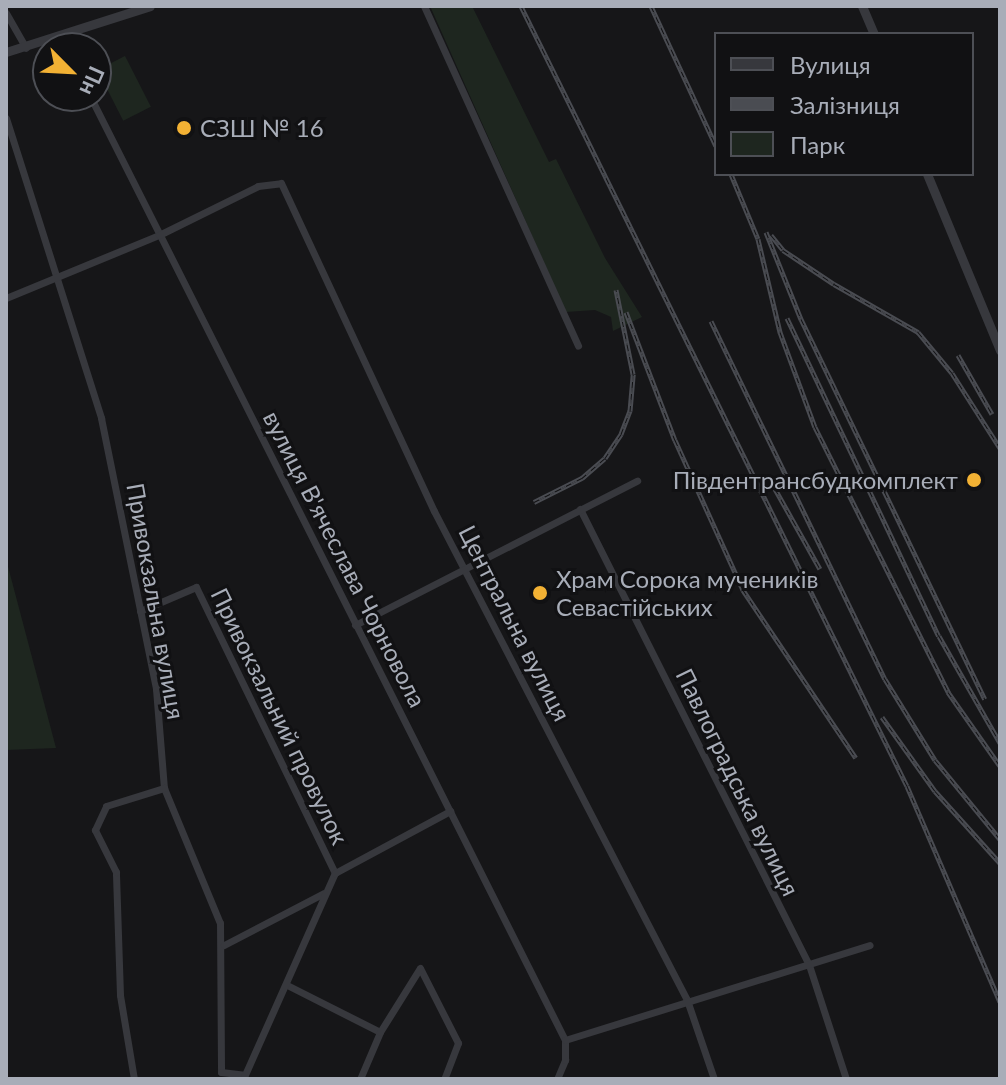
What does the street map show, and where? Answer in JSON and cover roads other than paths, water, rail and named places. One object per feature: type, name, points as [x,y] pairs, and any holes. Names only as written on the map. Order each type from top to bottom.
[{"type":"street","points":[[72,32],[150,6]]},
{"type":"street","points":[[424,6],[578,346]]},
{"type":"street","points":[[862,6],[873,32]]},
{"type":"street","points":[[6,13],[26,48]]},
{"type":"street","points":[[6,52],[32,46]]},
{"type":"street","name":"вулиця В'ячеслава Чорновола","points":[[98,112],[565,1040]]},
{"type":"street","name":"Привокзальна вулиця","points":[[6,118],[60,278],[101,418],[156,689],[164,788],[224,945],[221,1072],[244,1077],[335,873]]},
{"type":"street","points":[[928,176],[1000,350]]},
{"type":"street","name":"Центральна вулиця","points":[[159,235],[258,186],[281,183],[465,570],[687,1000],[714,1079]]},
{"type":"street","points":[[6,298],[159,235]]},
{"type":"street","points":[[355,625],[637,481]]},
{"type":"street","name":"Павлоградська вулиця","points":[[580,509],[809,965],[846,1079]]},
{"type":"street","name":"Привокзальний провулок","points":[[140,611],[196,587],[335,873]]},
{"type":"street","points":[[134,1079],[120,995],[116,872],[95,830],[106,806],[164,788]]},
{"type":"street","points":[[335,873],[450,811]]},
{"type":"street","points":[[224,945],[324,893]]},
{"type":"street","points":[[557,1079],[565,1060],[565,1040],[870,945]]},
{"type":"street","points":[[360,1079],[380,1032],[420,968],[458,1043],[444,1079]]},
{"type":"street","points":[[287,985],[380,1032]]},
{"type":"railway","points":[[521,6],[907,786],[1000,1002]]},
{"type":"railway","points":[[651,6],[714,142]]},
{"type":"railway","points":[[732,176],[758,239],[780,332],[815,427],[948,692],[1000,766]]},
{"type":"railway","points":[[766,232],[801,319],[985,699]]},
{"type":"railway","points":[[771,235],[783,250],[834,284],[918,332],[952,373],[1000,448]]},
{"type":"railway","points":[[534,502],[582,478],[605,458],[621,434],[630,411],[633,374],[616,290]]},
{"type":"railway","points":[[626,312],[675,440],[743,590],[856,758]]},
{"type":"railway","points":[[787,318],[939,636],[1000,743]]},
{"type":"railway","points":[[711,321],[885,679],[935,760],[1000,839]]},
{"type":"railway","points":[[958,355],[992,414]]},
{"type":"railway","points":[[769,478],[820,569]]},
{"type":"railway","points":[[882,717],[935,791],[1000,863]]},
{"type":"place","name":"СЗШ № 16","points":[[184,128]]},
{"type":"place","name":"Південтрансбудкомплект","points":[[974,480]]},
{"type":"place","name":"Храм Сорока мучеників Севастійських","points":[[540,593]]}]
